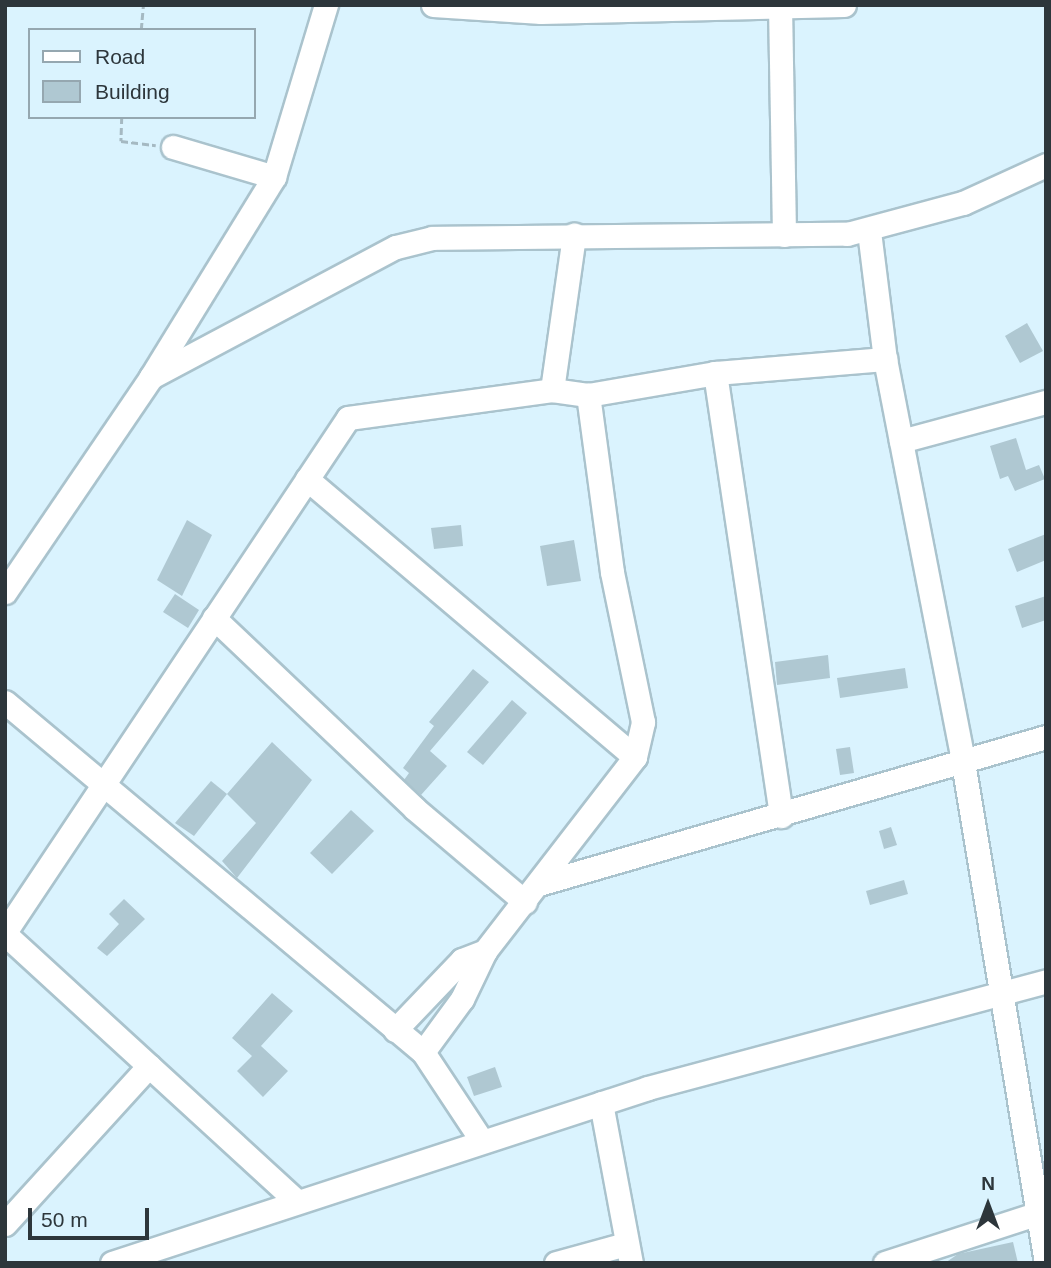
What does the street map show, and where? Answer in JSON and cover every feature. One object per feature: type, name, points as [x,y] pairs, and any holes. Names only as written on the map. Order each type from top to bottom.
[{"type":"street","points":[[5,592],[151,377],[274,177],[326,5]]},
{"type":"street","points":[[433,5],[541,12],[844,5]]},
{"type":"street","points":[[780,7],[784,235]]},
{"type":"street","points":[[173,147],[274,177]]},
{"type":"street","points":[[151,377],[397,247],[464,235],[784,235],[869,231],[963,203],[1046,165]]},
{"type":"street","points":[[869,231],[885,359],[963,762],[1046,1263]]},
{"type":"street","points":[[552,390],[574,235]]},
{"type":"street","points":[[297,1202],[5,933],[101,785],[348,418],[552,390],[588,395],[715,373],[885,359]]},
{"type":"street","points":[[715,373],[781,816]]},
{"type":"street","points":[[423,1052],[462,999],[485,951],[542,883],[635,757],[643,722],[612,572],[588,395]]},
{"type":"street","points":[[901,442],[1045,406]]},
{"type":"street","points":[[307,478],[635,757]]},
{"type":"street","points":[[214,618],[415,809],[525,902]]},
{"type":"street","points":[[5,702],[423,1052],[482,1142]]},
{"type":"street","points":[[542,883],[781,816],[1046,737]]},
{"type":"street","points":[[395,1030],[461,960],[485,951]]},
{"type":"street","points":[[112,1263],[601,1103],[1046,981]]},
{"type":"street","points":[[5,1224],[149,1066]]},
{"type":"street","points":[[556,1263],[629,1253],[601,1103]]},
{"type":"street","points":[[885,1263],[1039,1213]]},
{"type":"path","points":[[141,28],[143,5]]},
{"type":"path","points":[[122,119],[121,141],[173,147]]},
{"type":"building","points":[[1027,323],[1043,351],[1020,363],[1005,336]]},
{"type":"building","points":[[1016,438],[1026,470],[1039,465],[1045,479],[1015,491],[1008,476],[1000,479],[990,446]]},
{"type":"building","points":[[187,520],[212,535],[182,596],[157,580]]},
{"type":"building","points":[[461,525],[463,546],[434,549],[431,528]]},
{"type":"building","points":[[1046,534],[1046,560],[1017,572],[1008,549]]},
{"type":"building","points":[[574,540],[581,581],[547,586],[540,546]]},
{"type":"building","points":[[175,594],[199,610],[188,628],[163,612]]},
{"type":"building","points":[[1046,596],[1046,620],[1022,628],[1015,606]]},
{"type":"building","points":[[828,655],[830,678],[777,685],[775,662]]},
{"type":"building","points":[[905,668],[908,688],[840,698],[837,678]]},
{"type":"building","points":[[473,669],[489,682],[430,751],[447,766],[421,795],[404,780],[409,773],[403,768],[434,726],[429,722]]},
{"type":"building","points":[[512,700],[527,713],[483,765],[467,752]]},
{"type":"building","points":[[272,742],[312,780],[237,878],[222,861],[256,823],[227,794]]},
{"type":"building","points":[[850,747],[854,773],[840,775],[836,749]]},
{"type":"building","points":[[211,781],[227,794],[194,836],[175,823]]},
{"type":"building","points":[[351,810],[374,831],[332,874],[310,853]]},
{"type":"building","points":[[891,827],[897,845],[884,849],[879,831]]},
{"type":"building","points":[[904,880],[908,894],[870,905],[866,891]]},
{"type":"building","points":[[124,899],[145,919],[107,956],[97,948],[119,924],[109,914]]},
{"type":"building","points":[[272,993],[293,1011],[261,1046],[288,1071],[263,1097],[237,1071],[252,1056],[232,1038]]},
{"type":"building","points":[[495,1067],[502,1087],[474,1096],[467,1077]]},
{"type":"building","points":[[1013,1242],[1018,1263],[945,1263],[958,1254]]}]
